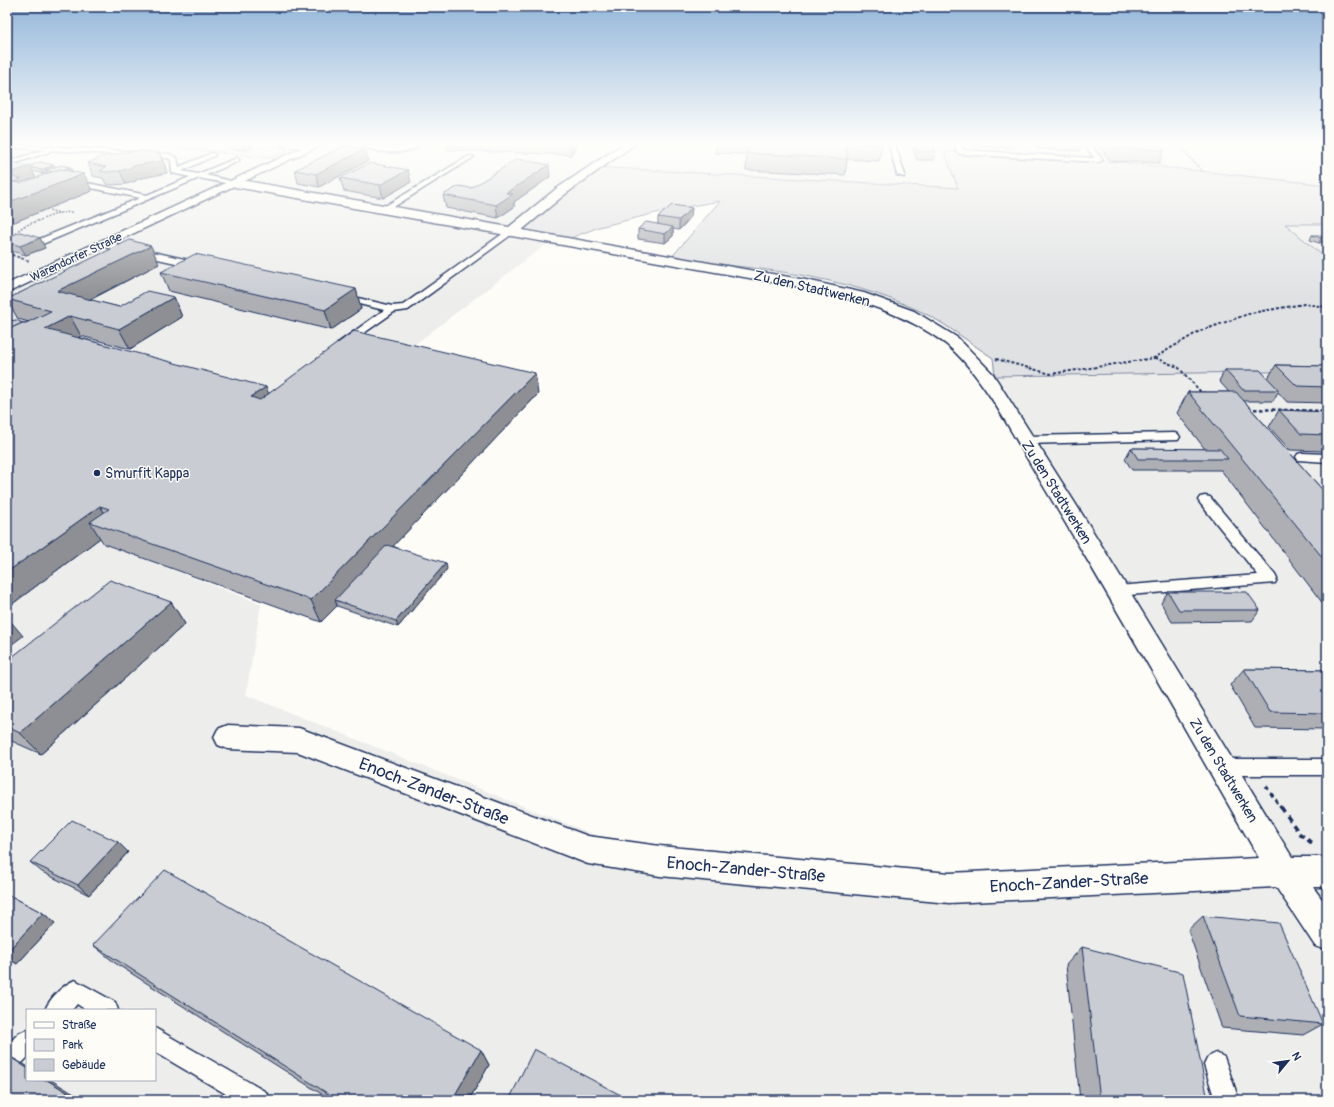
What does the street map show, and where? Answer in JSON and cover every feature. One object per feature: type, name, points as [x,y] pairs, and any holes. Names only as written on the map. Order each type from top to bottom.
[{"type":"street","name":"Warendorfer Straße","points":[[7,289],[206,196]]},
{"type":"street","name":"Zu den Stadtwerken","points":[[310,196],[806,284],[864,297],[909,314],[952,341],[984,374],[1117,591],[1284,872],[1327,934]]},
{"type":"street","points":[[511,232],[556,196]]},
{"type":"street","name":"Enoch-Zander-Straße","points":[[228,737],[299,740],[588,850],[660,861],[949,888],[1284,872],[1327,872]]},
{"type":"lane","points":[[141,196],[148,197]]},
{"type":"lane","points":[[40,242],[151,196]]},
{"type":"lane","points":[[384,209],[406,196]]},
{"type":"lane","points":[[332,295],[392,309],[405,308],[511,232]]},
{"type":"lane","points":[[103,244],[206,267]]},
{"type":"lane","points":[[120,258],[134,251]]},
{"type":"lane","points":[[334,349],[392,309]]},
{"type":"lane","points":[[1025,440],[1174,437]]},
{"type":"lane","points":[[1302,457],[1327,458]]},
{"type":"lane","points":[[1117,591],[1270,579],[1206,500]]},
{"type":"lane","points":[[1222,767],[1327,767]]},
{"type":"lane","points":[[57,1009],[75,991],[105,1009]]},
{"type":"lane","points":[[156,1040],[258,1100]]},
{"type":"lane","points":[[7,1062],[26,1042]]},
{"type":"lane","points":[[1216,1066],[1226,1100]]},
{"type":"path","points":[[46,209],[59,212],[78,211]]},
{"type":"path","points":[[7,240],[17,231],[59,212]]},
{"type":"path","points":[[7,253],[32,262]]},
{"type":"path","points":[[998,360],[1051,374],[1154,358],[1198,332],[1251,313],[1304,304],[1327,307]]},
{"type":"path","points":[[1154,358],[1178,367],[1200,391],[1208,395]]},
{"type":"path","points":[[1243,409],[1327,411]]},
{"type":"shaded area","points":[[7,196],[578,196],[553,239],[137,556],[261,604],[246,695],[660,861],[949,888],[1284,872],[995,376],[1327,371],[1327,1100],[7,1100]]},
{"type":"shaded area","points":[[1284,223],[1327,224],[1327,259]]},
{"type":"green space","points":[[558,196],[1327,196],[1327,224],[1285,224],[1327,259],[1327,371],[995,376],[993,358],[933,318],[894,300],[832,281],[800,275],[734,266],[669,260],[720,201],[668,210],[599,227],[563,241],[511,232]]},
{"type":"building","points":[[7,196],[26,196],[7,203]]},
{"type":"building","points":[[446,196],[510,196],[496,205]]},
{"type":"building","points":[[672,205],[692,208],[679,220],[658,217]]},
{"type":"building","points":[[646,222],[673,227],[665,234],[638,229]]},
{"type":"building","points":[[20,232],[40,238],[20,246],[7,242],[7,238]]},
{"type":"building","points":[[1312,235],[1319,235],[1324,238],[1321,238]]},
{"type":"building","points":[[130,240],[151,246],[57,291],[119,307],[147,291],[174,297],[119,329],[70,316],[45,329],[266,387],[251,397],[260,400],[354,331],[535,373],[311,600],[90,522],[109,509],[100,506],[7,572],[7,330],[51,311],[7,299]]},
{"type":"building","points":[[195,254],[356,289],[325,310],[161,272]]},
{"type":"building","points":[[17,320],[22,323],[7,330],[7,321]]},
{"type":"building","points":[[1276,365],[1327,366],[1327,387],[1297,386]]},
{"type":"building","points":[[1225,370],[1260,370],[1279,390],[1243,390]]},
{"type":"building","points":[[1188,392],[1236,392],[1327,495],[1327,563]]},
{"type":"building","points":[[1279,410],[1327,412],[1327,435],[1301,434]]},
{"type":"building","points":[[1131,448],[1220,449],[1228,459],[1138,459]]},
{"type":"building","points":[[387,545],[446,563],[396,621],[335,600]]},
{"type":"building","points":[[110,580],[171,602],[20,733],[7,727],[7,661]]},
{"type":"building","points":[[1168,592],[1247,592],[1260,610],[1179,610]]},
{"type":"building","points":[[1244,669],[1327,670],[1327,713],[1270,712]]},
{"type":"building","points":[[72,820],[118,842],[78,885],[30,862]]},
{"type":"building","points":[[165,870],[481,1050],[452,1100],[338,1100],[93,945]]},
{"type":"building","points":[[7,894],[43,913],[7,952]]},
{"type":"building","points":[[1203,916],[1279,923],[1323,1024],[1240,1016]]},
{"type":"building","points":[[1082,947],[1183,973],[1208,1100],[1100,1100]]},
{"type":"building","points":[[534,1049],[630,1100],[509,1100]]},
{"type":"building","points":[[7,1055],[26,1067],[26,1081],[49,1081],[80,1100],[7,1100]]},
{"type":"place","name":"Smurfit Kappa","points":[[97,473]]}]
